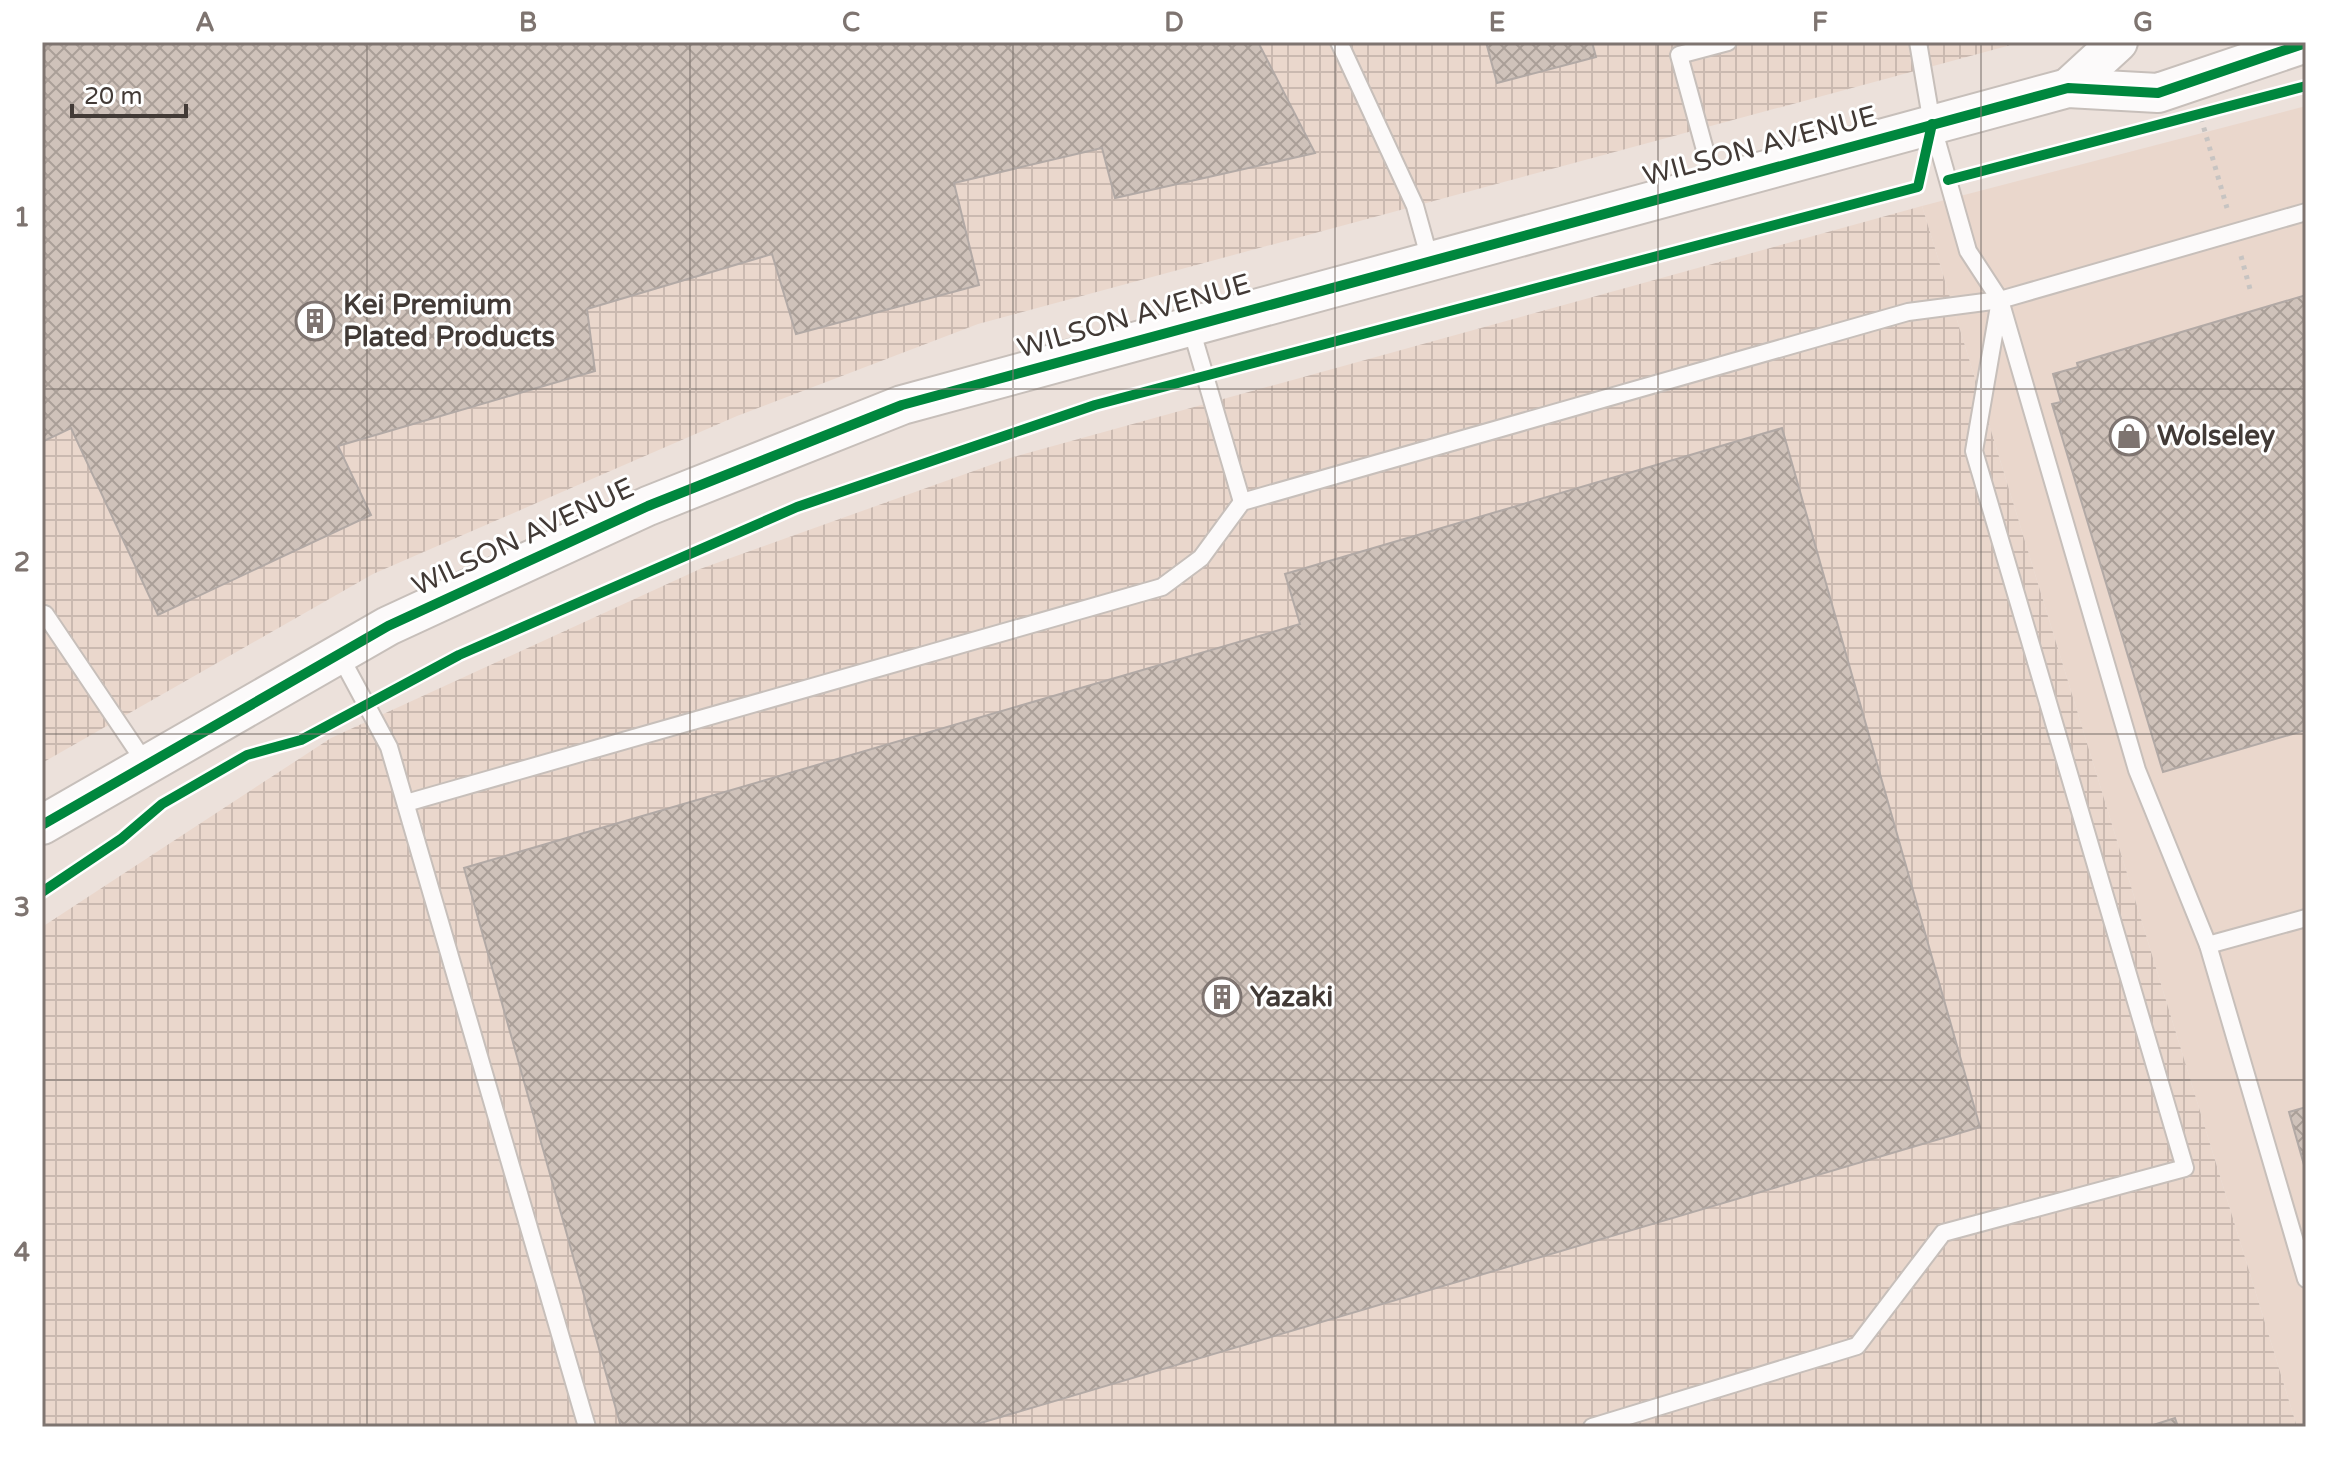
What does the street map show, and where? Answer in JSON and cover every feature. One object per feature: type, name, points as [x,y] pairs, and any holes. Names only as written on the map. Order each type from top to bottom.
[{"type":"street","points":[[2068,88],[2118,42]]},
{"type":"street","name":"WILSON AVENUE","points":[[42,825],[388,626],[648,506],[902,405],[2068,88],[2158,93],[2306,43]]},
{"type":"lane","points":[[1339,42],[1415,206],[1430,260]]},
{"type":"lane","points":[[1714,183],[1679,55],[1728,42]]},
{"type":"lane","points":[[1918,42],[1932,124],[1968,251],[2000,300],[2137,770],[2208,945],[2306,1279]]},
{"type":"lane","points":[[406,803],[1162,587],[1201,558],[1242,502],[1908,312],[2000,300],[2306,212]]},
{"type":"lane","points":[[1592,1427],[1857,1346],[1943,1233],[2185,1168],[1974,451],[2000,300]]},
{"type":"lane","points":[[1190,325],[1242,502]]},
{"type":"lane","points":[[42,616],[45,614],[146,764]]},
{"type":"lane","points":[[339,654],[389,747],[587,1427]]},
{"type":"lane","points":[[2208,945],[2306,918]]},
{"type":"path","points":[[2185,117],[2215,109]]},
{"type":"path","points":[[2200,113],[2250,289]]},
{"type":"shaded area","name":"Kei Premium Plated Products","points":[[42,42],[2022,42],[978,324],[737,416],[373,574],[42,763]]},
{"type":"shaded area","points":[[2306,106],[2306,1427],[2297,1427],[1922,206]]},
{"type":"shaded area","name":"Yazaki","points":[[1922,206],[2297,1427],[42,1427],[42,927],[331,738],[700,569],[1010,458]]},
{"type":"building","name":"Kei Premium Plated Products","points":[[42,42],[1258,42],[1315,153],[1115,198],[1102,148],[954,183],[979,285],[796,334],[772,254],[587,309],[595,371],[338,446],[371,515],[158,615],[71,428],[42,442]]},
{"type":"building","points":[[1486,42],[1592,42],[1596,57],[1497,83]]},
{"type":"building","points":[[2306,295],[2306,730],[2163,772],[2052,404],[2061,402],[2053,374],[2078,367],[2077,363]]},
{"type":"building","name":"Yazaki","points":[[1782,428],[1980,1127],[967,1427],[621,1427],[464,868],[1300,624],[1285,574]]},
{"type":"building","points":[[2306,1107],[2306,1172],[2289,1112]]},
{"type":"building","points":[[2175,1418],[2178,1427],[2147,1427]]},
{"type":"cycle path","points":[[42,825],[388,626],[648,506],[902,405],[2068,88],[2158,93],[2306,43]]},
{"type":"cycle path","points":[[1948,180],[2306,86]]},
{"type":"cycle path","points":[[42,892],[121,839],[162,804],[247,755],[301,740],[459,655],[797,507],[1095,405],[1918,187],[1932,124]]},
{"type":"place","name":"Kei Premium Plated Products","points":[[315,321]]},
{"type":"place","name":"Wolseley","points":[[2129,436]]},
{"type":"place","name":"Yazaki","points":[[1222,997]]}]
